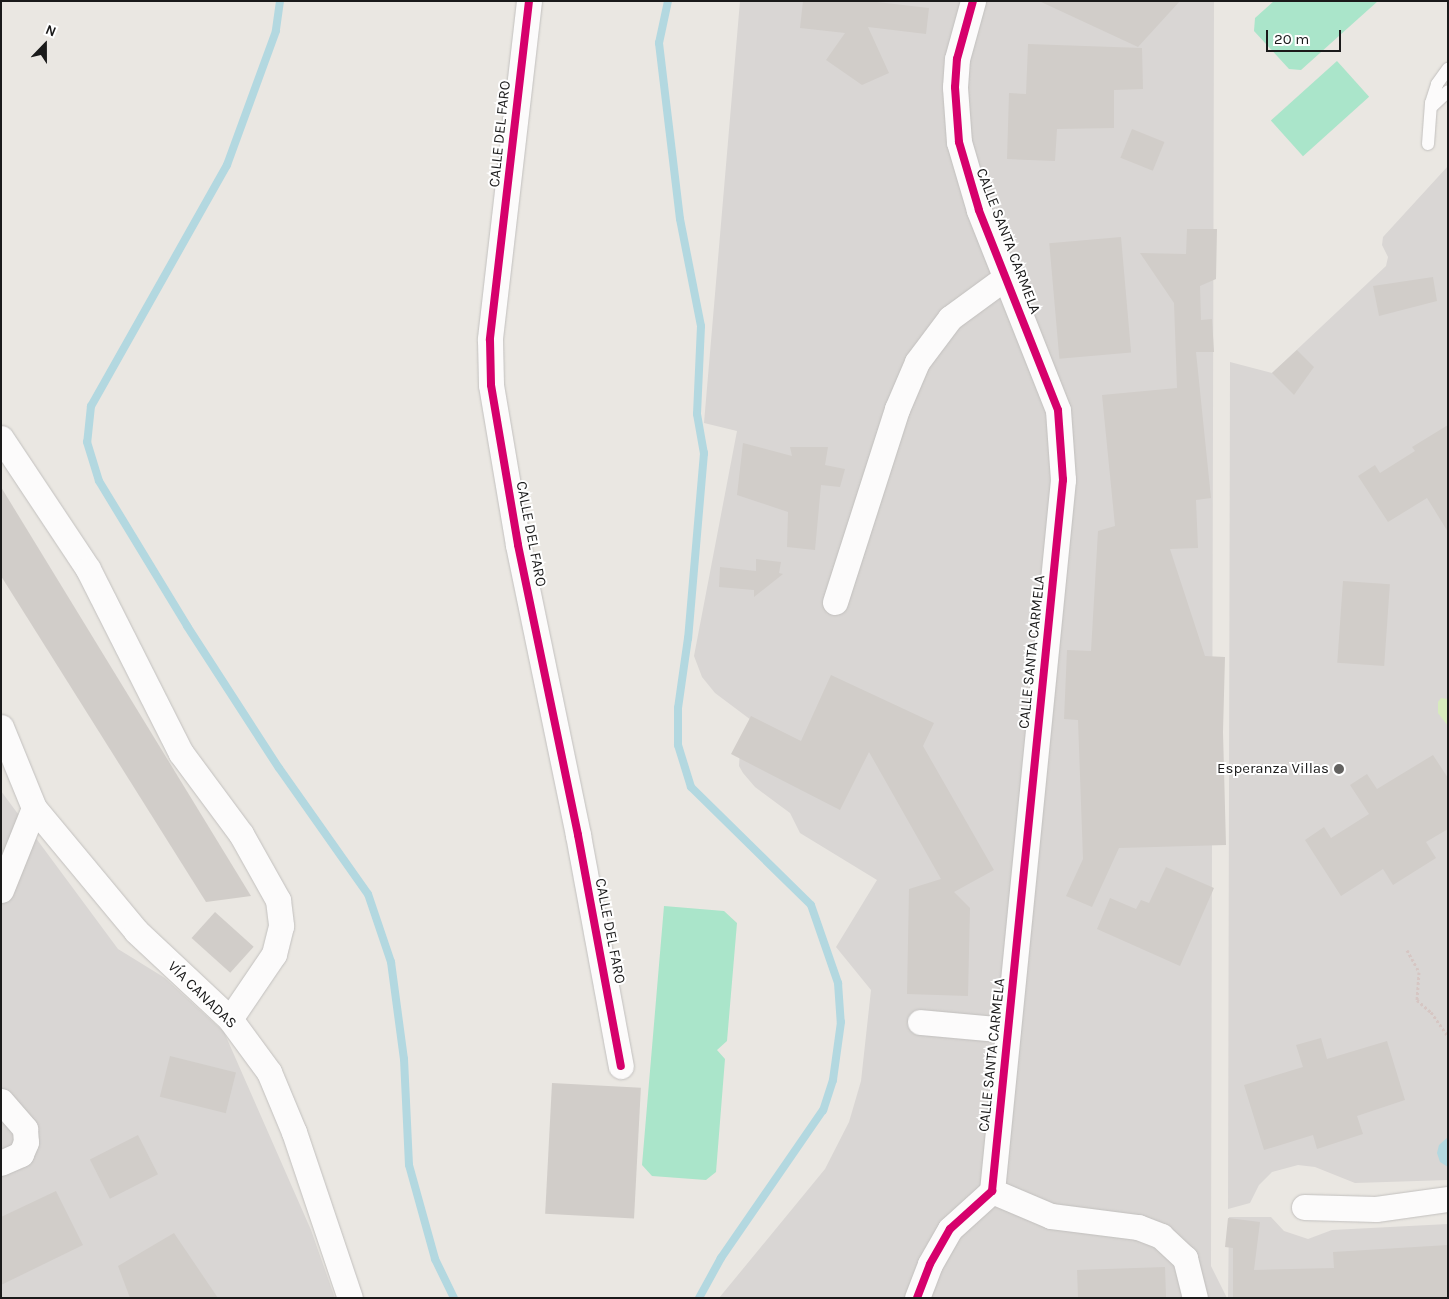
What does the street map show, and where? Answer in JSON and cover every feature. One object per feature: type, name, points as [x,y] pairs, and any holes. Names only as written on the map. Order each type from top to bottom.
[{"type":"street","name":"CALLE DEL FARO","points":[[529,1],[490,340],[491,386],[518,545],[578,835],[622,1066]]},
{"type":"street","name":"CALLE SANTA CARMELA","points":[[973,1],[957,59],[955,114],[968,177],[1058,410],[1063,470],[992,1191]]},
{"type":"street","name":"CALLE SANTA CARMELA","points":[[835,602],[897,409],[917,362],[950,318],[1006,277]]},
{"type":"street","points":[[1,438],[88,569],[177,746],[241,834],[278,900],[281,926],[274,954],[230,1019]]},
{"type":"street","name":"VÍA CANADAS","points":[[1,727],[34,808],[136,931],[230,1019],[269,1072],[282,1101],[350,1298]]},
{"type":"street","points":[[1,890],[34,808]]},
{"type":"street","points":[[920,1022],[1008,1030]]},
{"type":"street","points":[[1,1101],[24,1129],[26,1142],[21,1154],[1,1163]]},
{"type":"street","points":[[917,1298],[930,1264],[950,1228],[992,1191],[1051,1216],[1150,1230],[1170,1242],[1185,1258],[1194,1298]]},
{"type":"street","points":[[1304,1207],[1376,1209],[1448,1199]]},
{"type":"lane","points":[[1428,144],[1429,112],[1437,84],[1448,69]]},
{"type":"lane","points":[[1429,112],[1448,90]]},
{"type":"path","points":[[1407,950],[1418,972],[1417,1000],[1431,1012],[1448,1036]]},
{"type":"shaded area","points":[[740,1],[1214,1],[1211,1266],[1227,1298],[719,1298],[825,1169],[849,1122],[861,1081],[871,990],[836,947],[877,880],[800,833],[790,813],[755,787],[743,773],[739,766],[740,750],[751,720],[715,693],[702,677],[694,656],[737,431],[704,423]]},
{"type":"shaded area","name":"Esperanza Villas","points":[[1448,166],[1448,1180],[1355,1183],[1315,1167],[1298,1165],[1272,1172],[1259,1185],[1250,1203],[1228,1209],[1230,362],[1272,373],[1386,266],[1388,257],[1382,245],[1383,237]]},
{"type":"shaded area","points":[[1,791],[118,949],[165,978],[224,1032],[311,1230],[335,1298],[1,1298]]},
{"type":"shaded area","points":[[1229,1217],[1271,1217],[1284,1231],[1308,1239],[1332,1230],[1448,1224],[1448,1298],[1228,1298]]},
{"type":"green space","points":[[1274,1],[1378,1],[1301,70],[1289,69],[1254,31],[1255,18]]},
{"type":"green space","points":[[1337,61],[1369,97],[1303,156],[1271,121]]},
{"type":"green space","points":[[1441,698],[1448,699],[1448,726],[1438,713],[1438,702]]},
{"type":"green space","points":[[664,906],[724,911],[737,923],[727,1041],[717,1050],[725,1059],[716,1172],[706,1180],[652,1176],[642,1165]]},
{"type":"water","points":[[1448,1137],[1448,1167],[1440,1162],[1437,1153],[1439,1145]]},
{"type":"building","points":[[803,1],[868,1],[929,8],[926,34],[868,27],[889,73],[862,85],[826,60],[845,33],[800,28]]},
{"type":"building","points":[[1039,1],[1180,1],[1138,47]]},
{"type":"building","points":[[1028,44],[1142,48],[1143,89],[1114,90],[1114,128],[1057,129],[1055,161],[1007,159],[1009,93],[1026,94]]},
{"type":"building","points":[[1132,129],[1164,142],[1153,171],[1120,158]]},
{"type":"building","points":[[1187,229],[1217,229],[1216,279],[1200,286],[1201,320],[1212,319],[1214,352],[1196,352],[1211,498],[1196,500],[1198,548],[1170,549],[1205,656],[1225,657],[1223,732],[1226,845],[1119,848],[1092,907],[1066,896],[1083,859],[1078,720],[1064,719],[1067,650],[1091,651],[1098,531],[1115,526],[1102,395],[1177,388],[1174,303],[1140,253],[1186,254]]},
{"type":"building","points":[[1121,237],[1131,353],[1059,359],[1049,243]]},
{"type":"building","points":[[1433,277],[1437,301],[1379,316],[1373,286]]},
{"type":"building","points":[[1297,350],[1314,367],[1294,395],[1272,373]]},
{"type":"building","points":[[1448,425],[1448,532],[1427,498],[1388,522],[1358,476],[1375,465],[1380,473],[1415,451],[1412,447]]},
{"type":"building","points":[[743,443],[792,456],[790,447],[828,447],[825,465],[845,469],[840,487],[821,485],[815,550],[787,547],[788,512],[737,495]]},
{"type":"building","points":[[1,487],[251,896],[206,902],[1,576]]},
{"type":"building","points":[[756,559],[781,562],[779,573],[783,574],[754,597],[754,590],[719,587],[720,567],[756,571]]},
{"type":"building","points":[[1343,581],[1390,584],[1384,666],[1337,663]]},
{"type":"building","points":[[831,675],[934,723],[923,746],[994,870],[954,892],[970,908],[968,996],[907,994],[909,889],[941,879],[869,752],[840,810],[731,754],[751,716],[801,741]]},
{"type":"building","points":[[1433,755],[1448,778],[1448,829],[1426,842],[1436,858],[1393,885],[1383,869],[1341,896],[1305,840],[1324,827],[1331,838],[1369,814],[1350,785],[1367,774],[1377,789]]},
{"type":"building","points":[[1166,867],[1214,888],[1180,966],[1097,929],[1110,898],[1136,909],[1141,900],[1149,903]]},
{"type":"building","points":[[215,912],[254,947],[230,973],[192,938]]},
{"type":"building","points":[[1321,1038],[1327,1059],[1387,1041],[1405,1100],[1357,1116],[1363,1134],[1317,1149],[1313,1135],[1264,1150],[1244,1085],[1303,1067],[1296,1045]]},
{"type":"building","points":[[170,1056],[236,1072],[226,1113],[160,1097]]},
{"type":"building","points":[[552,1083],[641,1088],[634,1218],[545,1214]]},
{"type":"building","points":[[138,1135],[158,1174],[110,1199],[90,1160]]},
{"type":"building","points":[[56,1191],[83,1245],[1,1285],[1,1217]]},
{"type":"building","points":[[1228,1218],[1260,1222],[1254,1270],[1334,1268],[1333,1252],[1448,1245],[1448,1298],[1233,1298],[1233,1248],[1225,1247]]},
{"type":"building","points":[[174,1233],[218,1298],[130,1298],[118,1266]]},
{"type":"building","points":[[1165,1267],[1166,1298],[1078,1298],[1077,1270]]},
{"type":"waterway","points":[[280,1],[276,31],[227,165],[91,406],[87,442],[99,481],[187,626],[279,768],[368,894],[391,962],[404,1059],[409,1165],[435,1259],[454,1298]]},
{"type":"waterway","points":[[668,1],[659,43],[680,219],[701,326],[697,414],[704,453],[688,638],[678,708],[678,745],[691,787],[811,905],[838,983],[841,1022],[833,1080],[823,1110],[721,1258],[699,1298]]},
{"type":"cycle path","points":[[529,1],[490,340],[491,385],[518,545],[578,835],[621,1066]]},
{"type":"cycle path","points":[[917,1298],[930,1264],[950,1229],[992,1191],[1063,480],[1058,410],[979,210],[959,142],[955,87],[957,59],[973,1]]},
{"type":"place","name":"Esperanza Villas","points":[[1339,769]]}]
